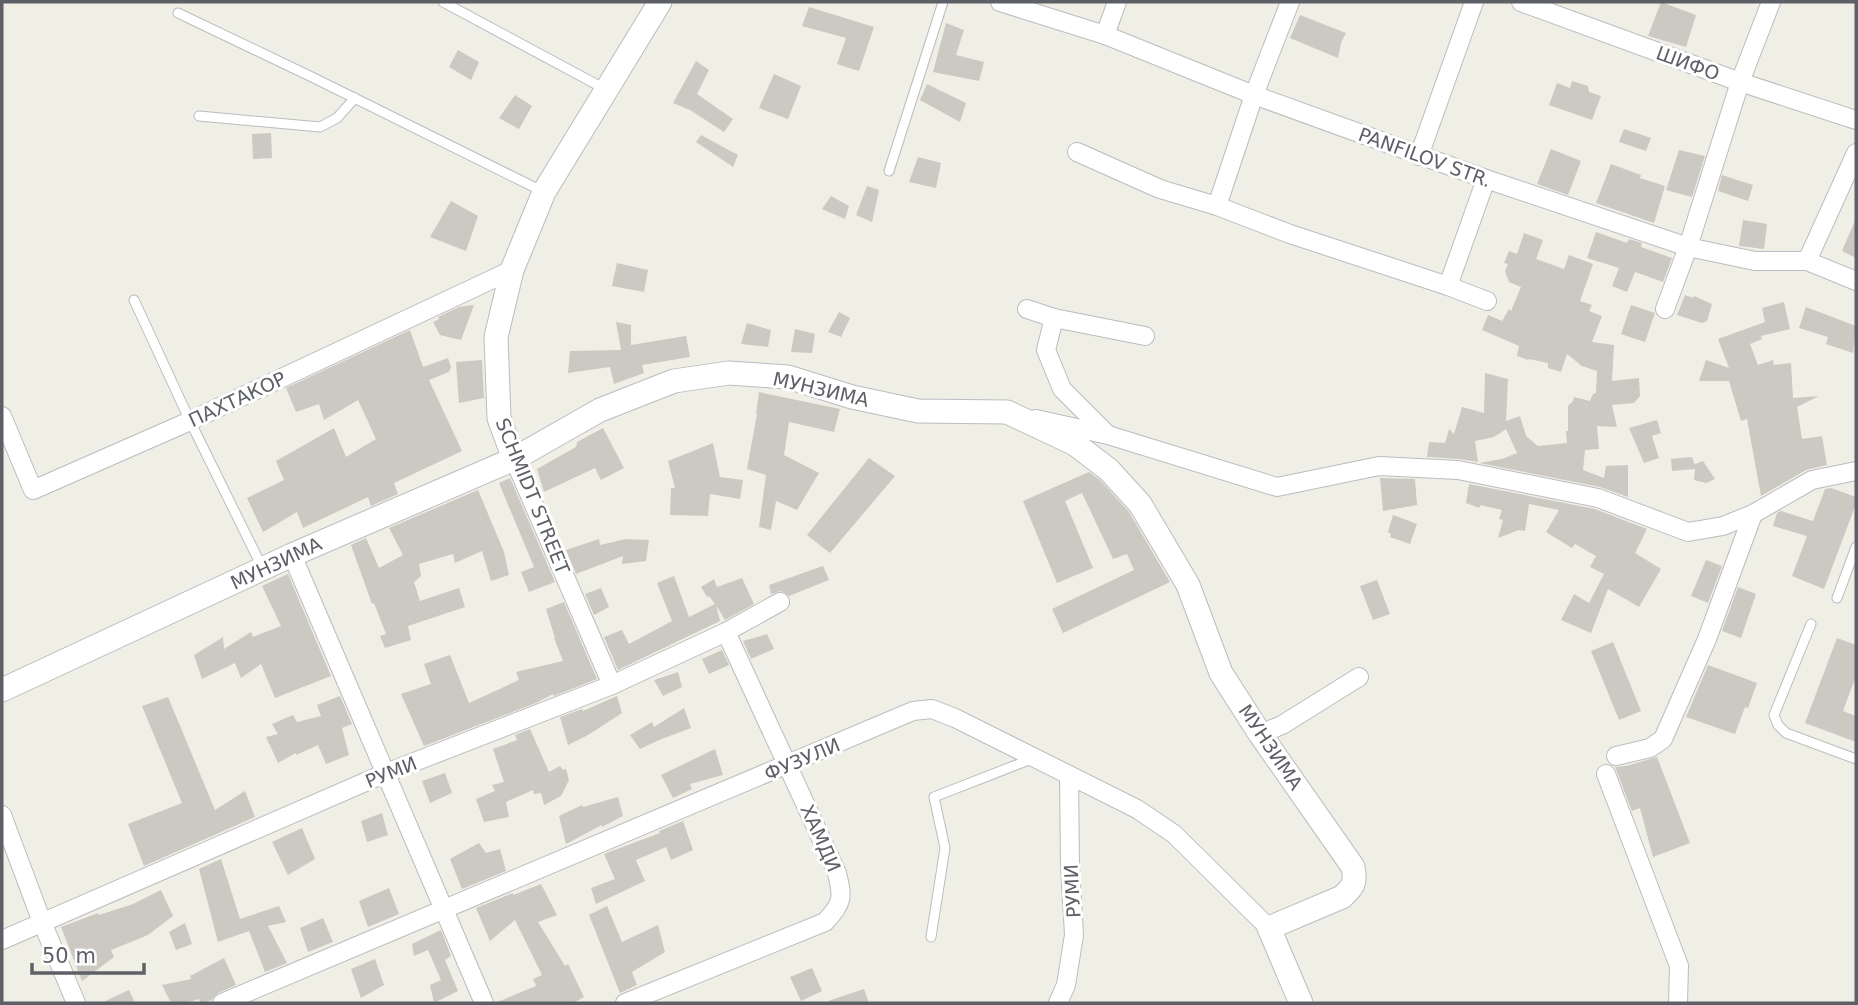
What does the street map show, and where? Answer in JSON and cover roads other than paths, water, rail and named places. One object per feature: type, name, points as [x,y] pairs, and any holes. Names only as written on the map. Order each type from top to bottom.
[{"type":"street","name":"SCHMIDT STREET","points":[[612,685],[514,460],[499,418],[496,337],[512,270],[544,192],[660,2]]},
{"type":"street","name":"PANFILOV STR.","points":[[1000,2],[1105,35],[1254,95],[1419,156],[1688,247],[1755,261],[1807,261],[1856,281]]},
{"type":"street","points":[[1105,35],[1117,2]]},
{"type":"street","points":[[1217,206],[1254,95],[1290,2]]},
{"type":"street","points":[[1419,156],[1474,2]]},
{"type":"street","name":"ШИФО","points":[[1521,2],[1740,82],[1856,120]]},
{"type":"street","points":[[1665,309],[1688,247],[1740,82],[1771,2]]},
{"type":"street","points":[[1077,152],[1160,189],[1217,206],[1290,234],[1488,301]]},
{"type":"street","points":[[1807,261],[1856,153]]},
{"type":"street","points":[[1448,286],[1486,179]]},
{"type":"street","name":"ПАХТАКОР","points":[[2,416],[33,490],[190,421],[512,270]]},
{"type":"street","points":[[1027,309],[1054,318],[1144,336]]},
{"type":"street","points":[[1054,318],[1046,350],[1062,389],[1108,435]]},
{"type":"street","name":"МУНЗИМА","points":[[2,690],[292,555],[514,460],[600,410],[674,381],[729,373],[788,377],[852,397],[918,411],[1007,412],[1074,444],[1109,470],[1140,504],[1188,585],[1221,673],[1353,867],[1355,881],[1342,897],[1269,928]]},
{"type":"street","points":[[1007,412],[1108,435],[1277,487],[1379,466],[1458,470],[1598,498],[1688,532],[1723,526],[1753,514],[1812,480],[1856,471]]},
{"type":"street","points":[[1616,756],[1650,748],[1663,739],[1707,639],[1753,514]]},
{"type":"street","points":[[292,555],[484,1003]]},
{"type":"street","name":"РУМИ","points":[[2,940],[386,773],[612,685],[726,632],[780,602]]},
{"type":"street","name":"ХАМДИ","points":[[625,1003],[825,922],[837,908],[842,892],[837,873],[726,632]]},
{"type":"street","points":[[1260,734],[1282,725],[1359,677]]},
{"type":"street","name":"ФУЗУЛИ","points":[[222,1003],[914,711],[932,709],[956,718],[1137,809],[1174,834],[1269,928],[1301,1003]]},
{"type":"street","points":[[1606,774],[1679,967],[1678,1003]]},
{"type":"street","name":"РУМИ","points":[[1060,1002],[1066,985],[1074,935],[1069,775]]},
{"type":"street","points":[[2,815],[76,1003]]},
{"type":"lane","points":[[443,2],[608,90]]},
{"type":"lane","points":[[889,171],[943,2]]},
{"type":"lane","points":[[178,13],[544,192]]},
{"type":"lane","points":[[199,116],[320,127],[337,118],[355,98]]},
{"type":"lane","points":[[134,300],[263,569]]},
{"type":"lane","points":[[1837,598],[1856,547]]},
{"type":"lane","points":[[1811,624],[1774,715],[1777,725],[1786,733],[1856,759]]},
{"type":"lane","points":[[931,937],[945,848],[934,797],[1035,758]]}]
